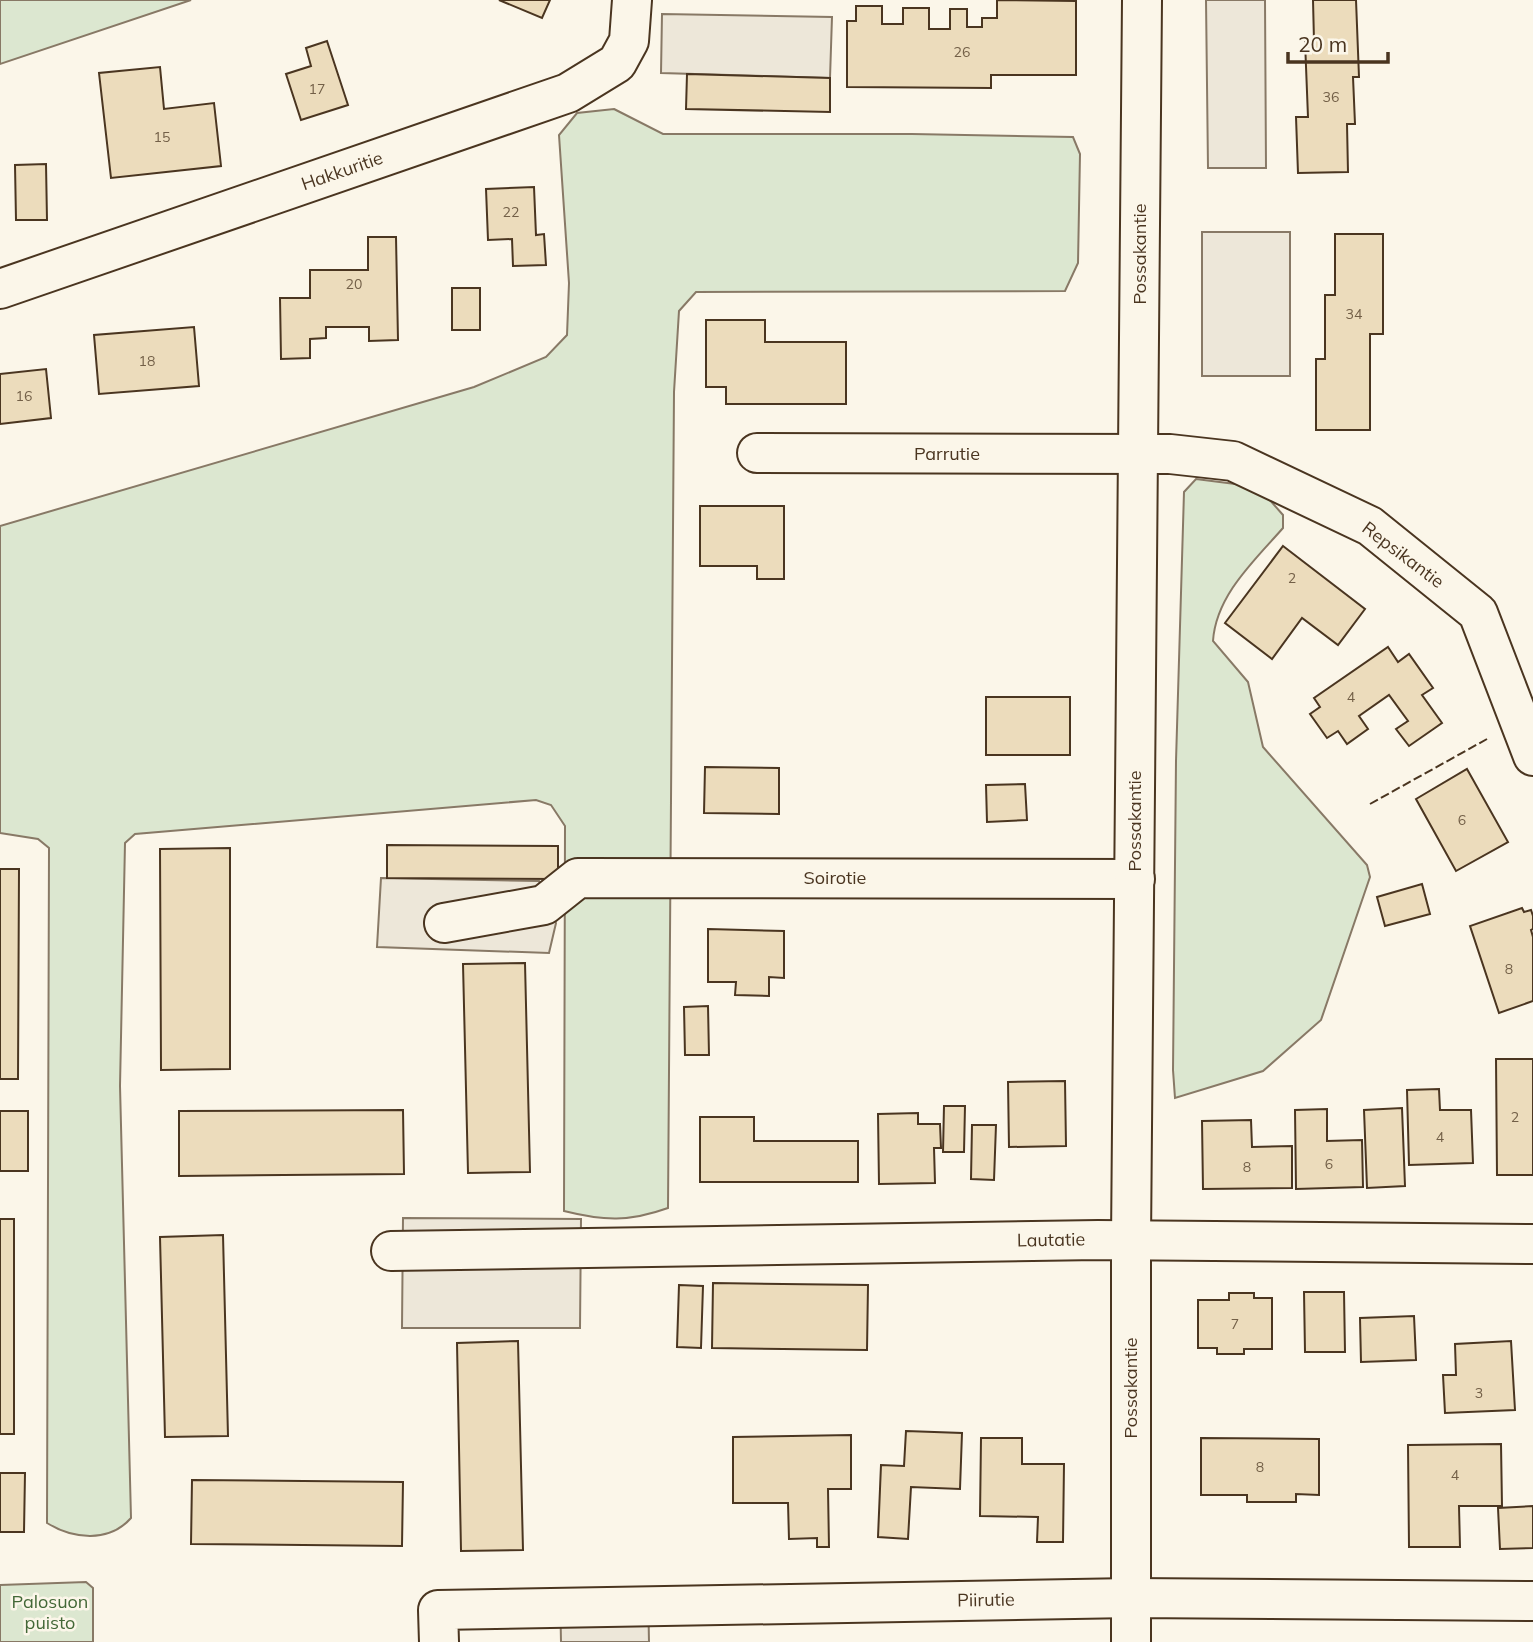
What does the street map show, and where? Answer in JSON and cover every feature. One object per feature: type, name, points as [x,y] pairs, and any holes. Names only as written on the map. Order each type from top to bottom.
[{"type":"street","name":"Hakkuritie","points":[[0,289],[568,93],[617,64],[629,41],[632,0]]},
{"type":"street","name":"Possakantie","points":[[1131,1642],[1131,1240],[1142,0]]},
{"type":"street","name":"Parrutie","points":[[757,453],[1138,455]]},
{"type":"street","name":"Repsikantie","points":[[1138,455],[1170,454],[1233,461],[1370,526],[1478,613],[1533,755]]},
{"type":"street","name":"Soirotie","points":[[444,923],[544,905],[578,878],[1135,879]]},
{"type":"street","name":"Lautatie","points":[[391,1251],[1131,1240],[1533,1244]]},
{"type":"street","name":"Piirutie","points":[[439,1626],[1132,1598],[1533,1601]]},
{"type":"green space","points":[[0,0],[191,0],[0,64]]},
{"type":"green space","points":[[614,109],[663,134],[1073,137],[1080,154],[1078,263],[1065,291],[696,292],[679,311],[674,392],[668,1208],[629,1218],[592,1217],[564,1211],[565,826],[551,805],[536,800],[135,834],[125,843],[120,1086],[131,1518],[112,1532],[102,1535],[79,1535],[57,1528],[47,1523],[49,848],[38,839],[0,833],[0,526],[474,387],[546,357],[567,335],[569,283],[559,135],[577,113]]},
{"type":"green space","points":[[1196,479],[1251,486],[1261,490],[1283,515],[1283,528],[1229,593],[1221,608],[1213,641],[1248,682],[1263,747],[1367,865],[1370,877],[1321,1020],[1263,1071],[1175,1098],[1176,761],[1184,492]]},
{"type":"green space","name":"Palosuon puisto","points":[[86,1582],[93,1588],[93,1642],[0,1642],[0,1585]]},
{"type":"shaded area","points":[[1206,0],[1265,0],[1266,168],[1208,168]]},
{"type":"shaded area","points":[[662,14],[832,17],[830,78],[661,73]]},
{"type":"shaded area","points":[[1202,232],[1290,232],[1290,376],[1202,376]]},
{"type":"shaded area","points":[[381,878],[539,881],[556,923],[549,953],[377,947]]},
{"type":"shaded area","points":[[403,1218],[581,1219],[580,1328],[402,1328]]},
{"type":"shaded area","points":[[648,1589],[649,1642],[561,1642],[560,1590]]},
{"type":"building","points":[[499,0],[550,0],[542,18]]},
{"type":"building","points":[[997,0],[1076,1],[1076,75],[991,75],[991,88],[847,87],[847,21],[856,21],[856,6],[882,6],[882,24],[903,24],[903,8],[929,8],[929,29],[950,29],[950,9],[967,9],[967,27],[982,27],[982,18],[997,18]]},
{"type":"building","points":[[1313,0],[1356,0],[1359,77],[1353,77],[1355,124],[1347,124],[1348,172],[1298,173],[1296,117],[1308,117],[1305,41],[1314,41]]},
{"type":"building","points":[[327,41],[348,105],[301,120],[286,74],[311,66],[306,48]]},
{"type":"building","points":[[160,67],[164,109],[214,103],[221,166],[111,178],[99,73]]},
{"type":"building","points":[[687,74],[830,78],[830,112],[686,109]]},
{"type":"building","points":[[46,164],[47,220],[16,220],[15,165]]},
{"type":"building","points":[[534,187],[536,235],[544,234],[546,265],[513,266],[512,239],[488,240],[486,189]]},
{"type":"building","points":[[1335,234],[1383,234],[1383,334],[1370,334],[1370,430],[1316,430],[1316,359],[1325,359],[1325,295],[1335,295]]},
{"type":"building","points":[[368,237],[396,237],[398,340],[369,341],[369,327],[326,327],[326,338],[310,339],[310,358],[281,359],[280,298],[310,298],[310,270],[368,270]]},
{"type":"building","points":[[452,288],[480,288],[480,330],[452,330]]},
{"type":"building","points":[[706,320],[765,320],[765,342],[846,342],[846,404],[726,404],[726,387],[706,387]]},
{"type":"building","points":[[194,327],[199,386],[99,394],[94,335]]},
{"type":"building","points":[[46,369],[51,418],[0,424],[0,374]]},
{"type":"building","points":[[700,506],[784,506],[784,579],[757,579],[757,566],[700,566]]},
{"type":"building","points":[[1283,546],[1365,609],[1338,645],[1302,618],[1272,659],[1225,623]]},
{"type":"building","points":[[1388,647],[1398,662],[1409,654],[1433,688],[1422,695],[1442,723],[1409,746],[1396,729],[1408,721],[1389,695],[1359,716],[1368,729],[1347,744],[1338,731],[1327,738],[1310,714],[1320,707],[1314,698]]},
{"type":"building","points":[[986,697],[1070,697],[1070,755],[986,755]]},
{"type":"building","points":[[705,767],[779,768],[779,814],[704,813]]},
{"type":"building","points":[[1467,769],[1508,842],[1456,871],[1416,799]]},
{"type":"building","points":[[1025,784],[1027,820],[987,822],[986,785]]},
{"type":"building","points":[[387,845],[558,846],[558,879],[387,878]]},
{"type":"building","points":[[230,848],[230,1069],[161,1070],[160,849]]},
{"type":"building","points":[[0,869],[19,869],[18,1079],[0,1079]]},
{"type":"building","points":[[1422,884],[1430,914],[1385,926],[1377,897]]},
{"type":"building","points":[[1522,908],[1524,912],[1531,910],[1533,916],[1533,1001],[1499,1013],[1470,926]]},
{"type":"building","points":[[708,929],[784,931],[784,978],[769,977],[769,996],[735,995],[736,982],[708,982]]},
{"type":"building","points":[[525,963],[530,1172],[468,1173],[463,964]]},
{"type":"building","points":[[708,1006],[709,1055],[685,1055],[684,1007]]},
{"type":"building","points":[[1496,1059],[1533,1059],[1533,1175],[1497,1175]]},
{"type":"building","points":[[1065,1081],[1066,1146],[1009,1147],[1008,1082]]},
{"type":"building","points":[[1439,1089],[1440,1110],[1471,1110],[1473,1163],[1409,1165],[1407,1090]]},
{"type":"building","points":[[944,1106],[965,1106],[964,1152],[943,1152]]},
{"type":"building","points":[[1402,1108],[1405,1186],[1367,1188],[1364,1110]]},
{"type":"building","points":[[1327,1109],[1327,1141],[1362,1140],[1363,1187],[1296,1189],[1295,1110]]},
{"type":"building","points":[[403,1110],[404,1174],[179,1176],[179,1111]]},
{"type":"building","points":[[0,1111],[28,1111],[28,1171],[0,1171]]},
{"type":"building","points":[[918,1113],[918,1124],[940,1124],[941,1148],[934,1148],[935,1183],[879,1184],[878,1114]]},
{"type":"building","points":[[700,1117],[754,1117],[754,1141],[858,1141],[858,1182],[700,1182]]},
{"type":"building","points":[[1251,1120],[1252,1147],[1292,1146],[1292,1188],[1203,1189],[1202,1121]]},
{"type":"building","points":[[972,1125],[996,1125],[994,1180],[971,1179]]},
{"type":"building","points":[[0,1219],[14,1219],[14,1434],[0,1434]]},
{"type":"building","points":[[223,1235],[228,1436],[165,1437],[160,1237]]},
{"type":"building","points":[[713,1283],[868,1285],[867,1350],[712,1348]]},
{"type":"building","points":[[679,1285],[703,1286],[701,1348],[677,1347]]},
{"type":"building","points":[[1304,1292],[1344,1292],[1345,1352],[1305,1352]]},
{"type":"building","points":[[1229,1293],[1254,1293],[1254,1298],[1272,1298],[1272,1349],[1244,1349],[1244,1354],[1217,1354],[1217,1348],[1198,1348],[1198,1300],[1229,1300]]},
{"type":"building","points":[[1414,1316],[1416,1360],[1361,1362],[1360,1318]]},
{"type":"building","points":[[518,1341],[523,1550],[461,1551],[457,1343]]},
{"type":"building","points":[[1511,1341],[1515,1410],[1445,1413],[1443,1375],[1456,1375],[1455,1344]]},
{"type":"building","points":[[906,1431],[962,1433],[960,1489],[911,1487],[908,1539],[878,1537],[881,1465],[904,1466]]},
{"type":"building","points":[[851,1435],[851,1489],[828,1489],[829,1547],[817,1547],[817,1538],[789,1539],[788,1503],[733,1503],[733,1437]]},
{"type":"building","points":[[981,1438],[1022,1438],[1022,1464],[1064,1464],[1063,1542],[1037,1542],[1038,1517],[980,1516]]},
{"type":"building","points":[[1201,1438],[1319,1439],[1319,1495],[1296,1494],[1296,1502],[1247,1502],[1247,1495],[1201,1495]]},
{"type":"building","points":[[1501,1444],[1502,1506],[1459,1506],[1460,1547],[1409,1547],[1408,1445]]},
{"type":"building","points":[[0,1473],[25,1473],[24,1532],[0,1532]]},
{"type":"building","points":[[192,1480],[403,1482],[402,1546],[191,1544]]},
{"type":"building","points":[[1533,1506],[1533,1548],[1500,1549],[1498,1508]]},
{"type":"fence","points":[[1370,804],[1487,739]]}]
